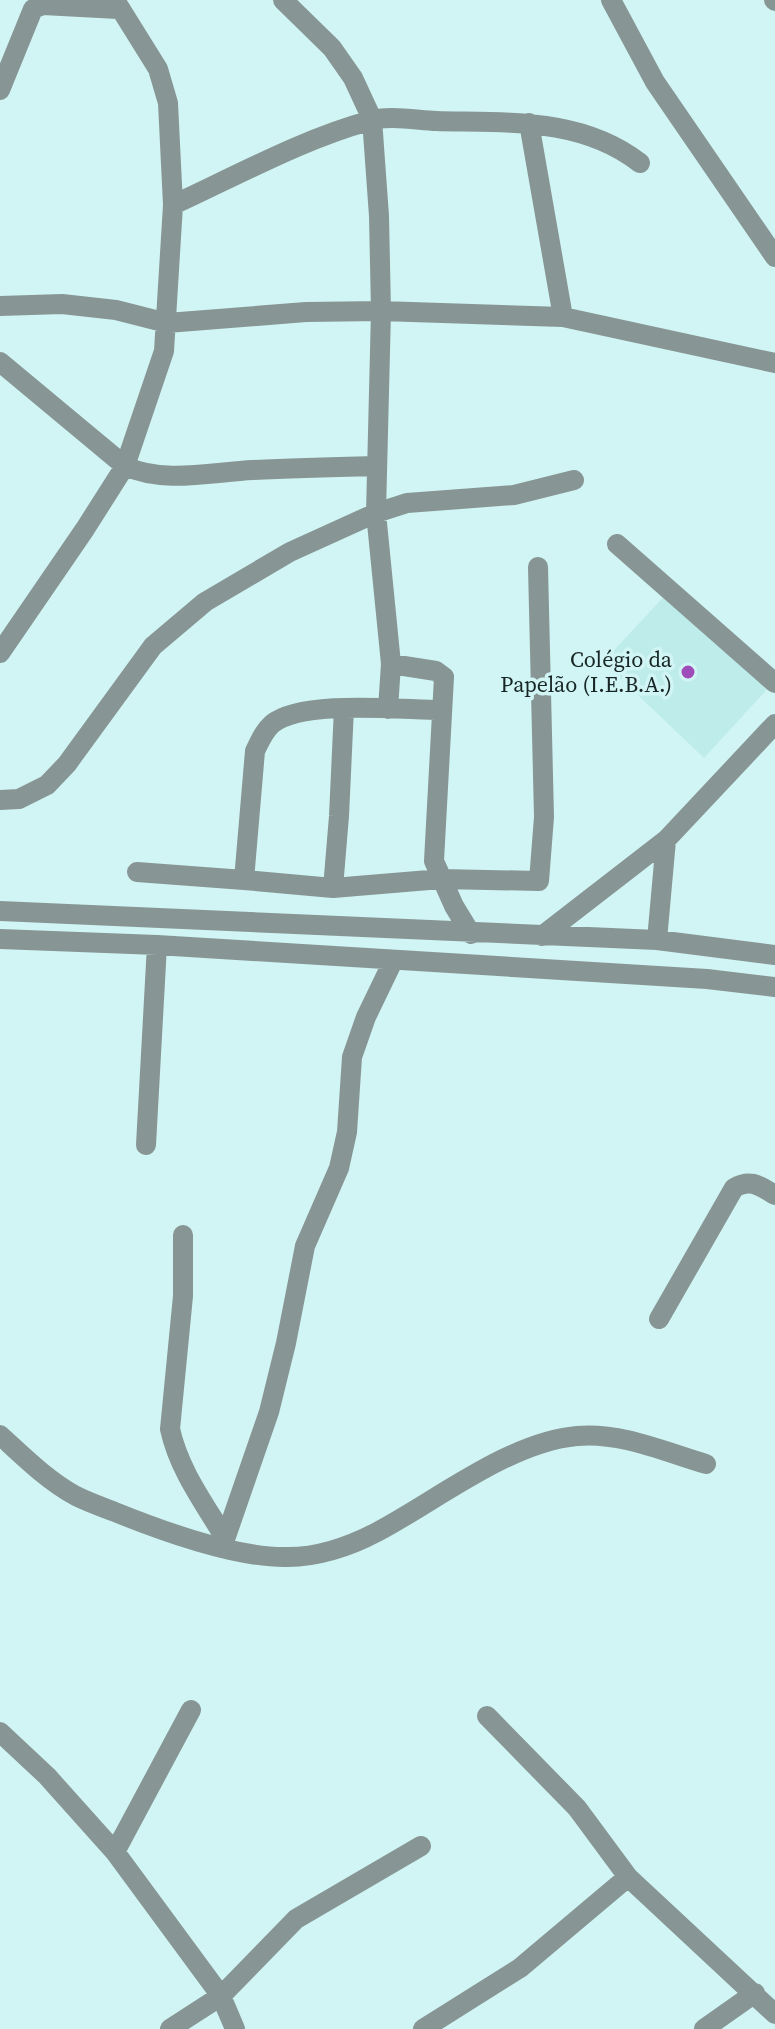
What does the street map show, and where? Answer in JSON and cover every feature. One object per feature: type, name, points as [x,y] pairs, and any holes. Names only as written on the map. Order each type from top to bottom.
[{"type":"street","points":[[283,0],[332,48],[353,78],[372,119],[379,216],[381,311],[376,513],[391,664],[388,709]]},
{"type":"street","points":[[611,0],[655,82],[775,257]]},
{"type":"street","points":[[0,90],[33,9],[43,5],[116,4],[158,69],[163,84],[171,136],[173,205],[164,351],[125,466],[0,653]]},
{"type":"street","points":[[173,205],[312,141],[372,119],[529,123],[561,127],[591,137],[640,163]]},
{"type":"street","points":[[529,123],[563,317]]},
{"type":"street","points":[[0,306],[62,304],[116,310],[167,323],[306,312],[381,311],[563,317],[775,363]]},
{"type":"street","points":[[0,362],[125,466],[159,475],[377,466]]},
{"type":"street","points":[[0,800],[19,799],[47,785],[67,764],[153,646],[205,602],[290,552],[376,513],[407,503],[514,495],[574,480]]},
{"type":"street","points":[[617,544],[775,683]]},
{"type":"street","points":[[137,872],[333,888],[441,879],[537,882],[541,879],[544,817],[538,567]]},
{"type":"street","points":[[391,664],[436,671],[444,677],[434,861],[471,934]]},
{"type":"street","points":[[244,880],[255,751],[273,723],[288,716],[344,708],[441,710]]},
{"type":"street","points":[[333,888],[344,708]]},
{"type":"street","points":[[542,936],[666,840],[775,724]]},
{"type":"street","points":[[657,940],[666,840]]},
{"type":"street","points":[[0,911],[657,940],[775,955]]},
{"type":"street","points":[[0,939],[157,945],[707,979],[775,987]]},
{"type":"street","points":[[146,1145],[157,945]]},
{"type":"street","points":[[224,1543],[269,1412],[305,1246],[339,1168],[347,1132],[352,1057],[366,1017],[393,961]]},
{"type":"street","points":[[659,1319],[734,1188],[744,1182],[756,1183],[775,1195]]},
{"type":"street","points":[[183,1235],[183,1296],[170,1429],[174,1449],[224,1543]]},
{"type":"street","points":[[0,1435],[47,1477],[78,1497],[148,1526],[283,1557],[348,1545],[374,1534],[491,1465],[541,1444],[576,1436],[610,1436],[706,1464]]},
{"type":"street","points":[[115,1852],[191,1710]]},
{"type":"street","points":[[487,1716],[577,1808],[628,1877],[775,2014]]},
{"type":"street","points":[[0,1732],[47,1776],[115,1852],[221,1996],[235,2029]]},
{"type":"street","points":[[170,2029],[221,1996],[296,1919],[421,1846]]},
{"type":"street","points":[[423,2029],[520,1968],[628,1877]]},
{"type":"street","points":[[704,2029],[755,1993]]},
{"type":"shaded area","name":"Colégio da Papelão (I.E.B.A.)","points":[[670,590],[774,682],[704,758],[603,662]]},
{"type":"place","name":"Colégio da Papelão (I.E.B.A.)","points":[[688,672]]}]
